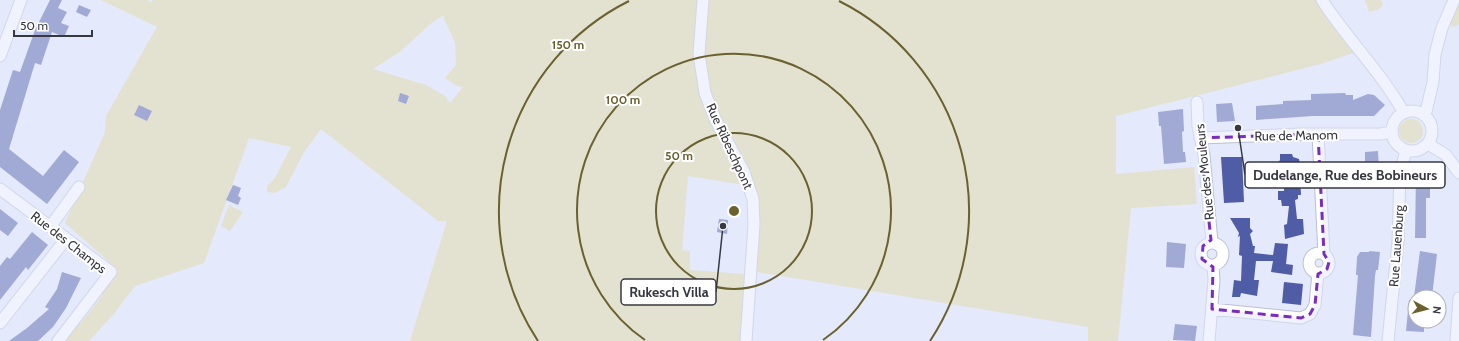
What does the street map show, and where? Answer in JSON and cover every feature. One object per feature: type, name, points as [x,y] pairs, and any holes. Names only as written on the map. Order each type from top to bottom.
[{"type":"street","points":[[0,56],[21,0]]},
{"type":"street","name":"Rue Ribeschpont","points":[[703,0],[699,54],[705,93],[716,121],[744,172],[753,199],[754,224],[746,341]]},
{"type":"street","points":[[1322,0],[1338,25],[1396,98],[1404,113]]},
{"type":"street","points":[[1425,116],[1411,111],[1404,113],[1395,120],[1391,132],[1396,144],[1406,151],[1418,151],[1428,144],[1432,129],[1425,116],[1433,82],[1435,54],[1442,28],[1454,0]]},
{"type":"street","name":"Rue des Mouleurs","points":[[1197,102],[1200,138],[1204,155],[1212,242],[1219,246],[1223,253],[1220,261],[1213,265],[1212,310],[1209,341]]},
{"type":"street","name":"Rue de Manom","points":[[1200,138],[1318,134],[1381,134],[1391,132]]},
{"type":"street","points":[[1318,134],[1324,254],[1328,259],[1329,266],[1324,271],[1318,273],[1312,270],[1309,260],[1317,253],[1324,254]]},
{"type":"street","points":[[1428,144],[1446,155],[1459,173]]},
{"type":"street","name":"Rue Lauenburg","points":[[1388,341],[1398,241],[1400,172],[1406,151]]},
{"type":"street","points":[[50,227],[79,187]]},
{"type":"street","name":"Rue des Champs","points":[[0,189],[111,272],[58,341]]},
{"type":"street","points":[[0,323],[66,239]]},
{"type":"street","points":[[1212,242],[1203,246],[1200,254],[1204,263],[1213,265]]},
{"type":"street","points":[[1212,310],[1301,318],[1310,314],[1314,305],[1318,273]]},
{"type":"street","points":[[1456,341],[1459,298]]},
{"type":"highlighted area","points":[[1318,134],[1324,254],[1329,262],[1327,269],[1318,274],[1315,305],[1310,314],[1301,318],[1212,309],[1213,267],[1202,259],[1203,246],[1211,240],[1200,138]]},
{"type":"shaded area","points":[[101,0],[147,0],[152,2],[153,0],[1316,0],[1353,53],[1321,64],[1116,116],[1116,174],[1194,167],[1197,204],[1131,208],[1118,341],[1088,341],[1088,327],[757,272],[752,341],[410,341],[447,221],[438,221],[321,129],[304,152],[286,187],[275,193],[267,192],[267,186],[275,178],[291,147],[249,138],[204,263],[135,286],[112,316],[89,341],[66,341],[65,338],[76,324],[80,324],[102,296],[101,286],[115,267],[65,223],[105,132],[106,116],[157,27]],"holes":[[[444,15],[444,19],[455,42],[456,65],[445,78],[457,86],[463,87],[450,103],[445,96],[426,85],[373,69],[401,51],[430,24]],[[688,176],[744,185],[747,196],[749,218],[744,274],[690,270],[690,251],[682,250]]]},
{"type":"shaded area","points":[[1365,0],[1381,0],[1383,6],[1377,10],[1369,12]]},
{"type":"shaded area","points":[[1459,0],[1459,24],[1455,27],[1448,25]]},
{"type":"shaded area","points":[[1411,119],[1419,123],[1423,131],[1419,139],[1411,143],[1403,139],[1399,131],[1403,123]]},
{"type":"shaded area","points":[[229,205],[243,212],[230,231],[221,226]]},
{"type":"building","points":[[50,0],[62,0],[58,8],[67,12],[61,23],[69,26],[64,37],[52,32],[41,65],[35,63],[9,149],[43,176],[64,150],[79,162],[47,204],[0,167],[0,110],[13,70],[20,72],[35,30]]},
{"type":"building","points":[[79,5],[91,10],[87,17],[76,12]]},
{"type":"building","points":[[400,93],[409,96],[406,104],[398,101]]},
{"type":"building","points":[[1345,93],[1346,95],[1353,95],[1353,100],[1368,94],[1374,95],[1385,105],[1374,116],[1312,116],[1256,120],[1256,106],[1283,104],[1283,101],[1311,100],[1311,94]]},
{"type":"building","points":[[1232,103],[1235,121],[1217,122],[1216,104]]},
{"type":"building","points":[[139,105],[152,111],[147,121],[134,115]]},
{"type":"building","points":[[1183,109],[1183,152],[1185,152],[1186,162],[1164,164],[1161,126],[1159,126],[1158,112]]},
{"type":"building","points":[[1378,151],[1379,171],[1365,171],[1365,152]]},
{"type":"building","points":[[1280,154],[1292,154],[1293,157],[1299,159],[1302,167],[1300,173],[1301,195],[1298,195],[1298,199],[1295,200],[1297,219],[1303,219],[1304,234],[1285,239],[1284,225],[1287,224],[1289,206],[1282,206],[1281,200],[1278,200],[1278,191],[1284,191],[1284,174],[1281,174],[1280,168],[1276,165],[1280,160]]},
{"type":"building","points":[[1221,157],[1242,157],[1244,202],[1224,203]]},
{"type":"building","points":[[1416,173],[1430,173],[1430,198],[1426,198],[1426,238],[1415,238]]},
{"type":"building","points":[[233,185],[241,188],[238,196],[241,198],[238,205],[226,200]]},
{"type":"building","points":[[0,209],[18,223],[8,236],[0,230]]},
{"type":"building","points":[[1230,218],[1250,218],[1250,228],[1253,231],[1250,234],[1253,246],[1255,246],[1254,253],[1273,255],[1275,243],[1288,244],[1286,264],[1293,265],[1292,275],[1271,272],[1273,261],[1256,261],[1254,280],[1259,280],[1257,296],[1241,293],[1240,297],[1232,297],[1234,280],[1241,281],[1242,256],[1239,255],[1240,236],[1238,237],[1239,233]]},
{"type":"building","points":[[719,219],[728,220],[727,234],[717,232]]},
{"type":"building","points":[[32,232],[48,245],[28,270],[26,267],[0,300],[0,266],[7,257],[10,259]]},
{"type":"building","points":[[1167,242],[1186,244],[1184,268],[1166,267]]},
{"type":"building","points":[[1420,251],[1437,254],[1433,289],[1415,289]]},
{"type":"building","points":[[1360,252],[1380,252],[1378,270],[1376,270],[1375,276],[1371,337],[1353,335],[1358,275],[1356,275],[1357,257]]},
{"type":"building","points":[[62,272],[81,278],[66,308],[53,327],[38,341],[9,341],[49,309],[45,307],[57,289]]},
{"type":"building","points":[[1284,282],[1303,284],[1301,305],[1282,303]]},
{"type":"building","points":[[1407,321],[1407,329],[1424,329],[1424,332],[1406,331]]},
{"type":"building","points":[[1175,324],[1197,326],[1195,341],[1173,340]]},
{"type":"place","name":"Dudelange, Rue des Bobineurs","points":[[1238,128]]},
{"type":"place","name":"Rukesch Villa","points":[[723,226]]}]
